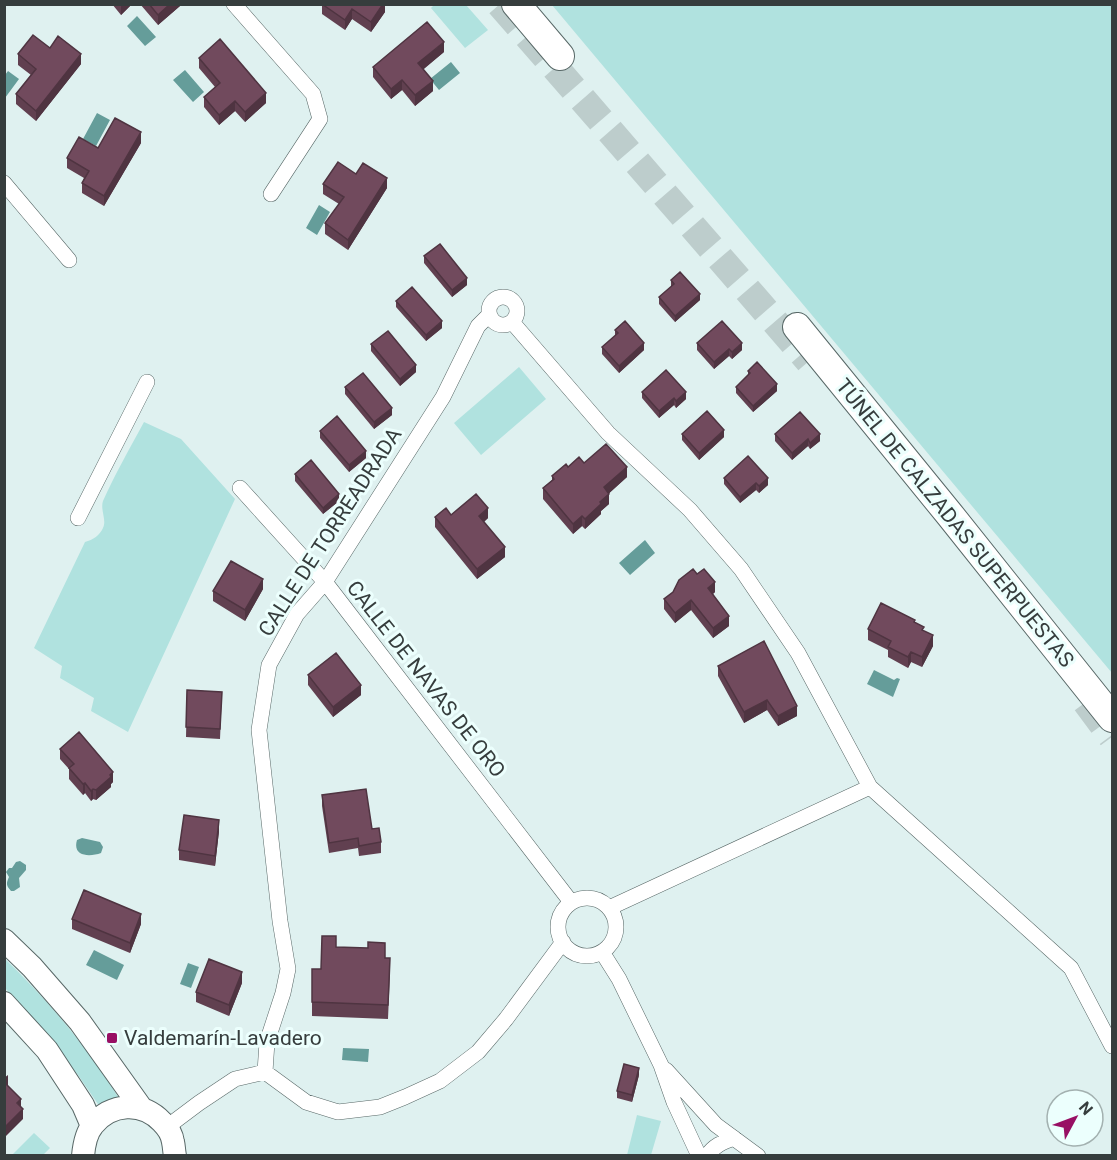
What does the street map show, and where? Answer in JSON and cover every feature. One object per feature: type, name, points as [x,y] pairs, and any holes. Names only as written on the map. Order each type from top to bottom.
[{"type":"highway","points":[[516,4],[560,56]]},
{"type":"highway","name":"TÚNEL DE CALZADAS SUPERPUESTAS","points":[[796,327],[1113,718]]},
{"type":"street","points":[[234,4],[313,94],[320,118],[271,194]]},
{"type":"street","points":[[4,183],[69,260]]},
{"type":"street","points":[[500,297],[513,301],[517,314],[512,322],[499,325],[495,323],[489,315],[492,302],[500,297]]},
{"type":"street","name":"CALLE DE TORREADRADA","points":[[265,1072],[267,1042],[284,993],[288,969],[280,921],[259,730],[269,665],[297,614],[326,582],[443,397],[478,326],[489,315]]},
{"type":"street","points":[[512,322],[608,433],[690,510],[741,569],[798,653],[870,787],[1071,968],[1113,1046]]},
{"type":"street","points":[[78,518],[147,382]]},
{"type":"street","name":"CALLE DE NAVAS DE ORO","points":[[240,488],[326,582],[571,902]]},
{"type":"street","points":[[609,908],[870,787]]},
{"type":"street","points":[[587,898],[595,899],[609,908],[616,927],[610,945],[602,952],[583,956],[573,952],[563,942],[558,928],[559,918],[571,902],[587,898]]},
{"type":"street","points":[[4,940],[32,967],[80,1022],[142,1109]]},
{"type":"street","points":[[167,1127],[235,1079],[265,1072],[306,1102],[338,1112],[380,1107],[440,1081],[478,1052],[506,1019],[563,942]]},
{"type":"street","points":[[602,952],[620,979],[661,1065],[674,1102],[699,1155]]},
{"type":"street","points":[[4,1003],[47,1050],[83,1105],[92,1126]]},
{"type":"street","points":[[661,1065],[716,1125],[758,1155]]},
{"type":"street","points":[[83,1155],[84,1143],[92,1126],[105,1113],[127,1107],[142,1109],[156,1115],[167,1127],[173,1140],[175,1155]]},
{"type":"street","points":[[691,1138],[716,1125]]},
{"type":"street","points":[[707,1155],[718,1144],[734,1138]]},
{"type":"shaded area","points":[[435,4],[466,5],[488,30],[465,48],[431,8]]},
{"type":"shaded area","points":[[552,5],[1112,5],[1112,673]]},
{"type":"shaded area","points":[[137,16],[156,37],[145,46],[127,26]]},
{"type":"shaded area","points":[[451,62],[460,73],[439,90],[430,79]]},
{"type":"shaded area","points":[[185,70],[204,92],[193,102],[173,80]]},
{"type":"shaded area","points":[[8,71],[19,79],[5,98],[5,75]]},
{"type":"shaded area","points":[[97,113],[110,120],[96,146],[83,139]]},
{"type":"shaded area","points":[[319,205],[330,212],[317,235],[306,228]]},
{"type":"shaded area","points":[[519,367],[546,399],[481,455],[454,423]]},
{"type":"shaded area","points":[[144,422],[181,439],[235,499],[128,732],[91,711],[94,698],[60,678],[62,666],[34,648],[85,542],[96,537],[103,528],[103,501]]},
{"type":"shaded area","points":[[645,540],[655,553],[630,575],[619,563]]},
{"type":"shaded area","points":[[874,670],[894,680],[900,679],[893,697],[867,684]]},
{"type":"shaded area","points":[[82,838],[100,842],[103,847],[101,853],[87,855],[79,853],[76,846],[77,840]]},
{"type":"shaded area","points":[[20,861],[26,865],[26,870],[19,878],[20,887],[11,891],[7,884],[9,877],[6,872]]},
{"type":"shaded area","points":[[94,950],[124,965],[117,980],[86,965]]},
{"type":"shaded area","points":[[4,958],[66,1025],[120,1100],[102,1110],[49,1038],[5,988]]},
{"type":"shaded area","points":[[188,963],[199,967],[191,988],[180,984]]},
{"type":"shaded area","points":[[343,1048],[369,1049],[368,1062],[342,1060]]},
{"type":"shaded area","points":[[637,1115],[661,1121],[651,1155],[627,1155]]},
{"type":"shaded area","points":[[34,1133],[50,1148],[43,1155],[12,1155]]},
{"type":"building","points":[[149,4],[170,4],[158,15]]},
{"type":"building","points":[[322,4],[383,4],[371,22],[352,9],[345,20]]},
{"type":"building","points":[[427,22],[444,42],[418,63],[433,81],[415,95],[402,80],[391,89],[373,67]]},
{"type":"building","points":[[33,35],[50,48],[58,36],[81,54],[36,111],[16,94],[36,69],[18,54]]},
{"type":"building","points":[[220,39],[266,93],[245,112],[235,101],[219,115],[204,97],[220,83],[199,58]]},
{"type":"building","points":[[115,118],[141,132],[104,196],[82,183],[89,171],[67,158],[79,137],[98,148]]},
{"type":"building","points":[[338,162],[356,174],[363,163],[387,178],[348,240],[325,223],[344,197],[323,184]]},
{"type":"building","points":[[440,244],[467,278],[452,290],[424,256]]},
{"type":"building","points":[[680,272],[700,294],[675,316],[659,297],[674,284],[671,280]]},
{"type":"building","points":[[412,287],[442,321],[426,335],[396,301]]},
{"type":"building","points":[[625,321],[644,343],[619,366],[602,347],[618,333],[615,330]]},
{"type":"building","points":[[722,321],[742,343],[732,352],[729,349],[714,362],[697,343]]},
{"type":"building","points":[[388,331],[416,365],[400,379],[371,344]]},
{"type":"building","points":[[757,362],[777,384],[753,406],[736,387]]},
{"type":"building","points":[[666,370],[686,392],[676,401],[674,398],[659,411],[642,392]]},
{"type":"building","points":[[363,373],[392,408],[374,422],[345,387]]},
{"type":"building","points":[[707,411],[724,430],[699,453],[682,434]]},
{"type":"building","points":[[800,412],[820,434],[810,443],[808,439],[792,453],[775,434]]},
{"type":"building","points":[[337,416],[366,451],[349,465],[320,431]]},
{"type":"building","points":[[606,444],[627,467],[604,487],[609,494],[600,502],[601,504],[585,519],[582,516],[573,524],[543,488],[554,479],[552,476],[566,464],[568,467],[579,457],[584,463]]},
{"type":"building","points":[[748,456],[768,478],[759,486],[756,483],[740,497],[724,478]]},
{"type":"building","points":[[311,460],[339,494],[323,508],[295,474]]},
{"type":"building","points":[[476,494],[488,508],[479,516],[505,547],[477,569],[435,517],[446,508],[451,515]]},
{"type":"building","points":[[231,561],[263,579],[245,610],[213,591]]},
{"type":"building","points":[[693,569],[697,574],[704,569],[715,582],[708,588],[729,616],[713,628],[691,600],[675,613],[664,599],[673,592],[679,580]]},
{"type":"building","points":[[881,603],[915,620],[914,622],[924,627],[922,630],[933,635],[922,657],[911,652],[908,657],[888,647],[891,641],[868,629]]},
{"type":"building","points":[[764,641],[797,706],[778,716],[767,700],[744,712],[718,666]]},
{"type":"building","points":[[336,653],[361,685],[333,707],[308,675]]},
{"type":"building","points":[[187,690],[222,692],[220,729],[186,727]]},
{"type":"building","points":[[79,732],[113,772],[111,777],[96,790],[91,791],[85,783],[83,784],[69,768],[74,764],[60,749]]},
{"type":"building","points":[[366,789],[372,829],[379,828],[381,842],[359,846],[358,838],[329,843],[322,795]]},
{"type":"building","points":[[184,815],[219,820],[215,856],[179,850]]},
{"type":"building","points":[[84,890],[141,914],[130,943],[72,919]]},
{"type":"building","points":[[322,936],[336,936],[336,947],[368,948],[368,942],[385,943],[385,958],[390,958],[388,1005],[312,1002],[312,969],[321,969]]},
{"type":"building","points":[[209,959],[242,972],[229,1005],[196,992]]},
{"type":"building","points":[[624,1064],[639,1068],[632,1095],[617,1091]]},
{"type":"building","points":[[4,1082],[21,1099],[17,1103],[23,1109],[5,1127]]},
{"type":"tunnel","points":[[500,4],[809,361]]},
{"type":"tunnel","points":[[1086,702],[1112,737]]},
{"type":"place","name":"Valdemarín-Lavadero","points":[[112,1038]]}]
